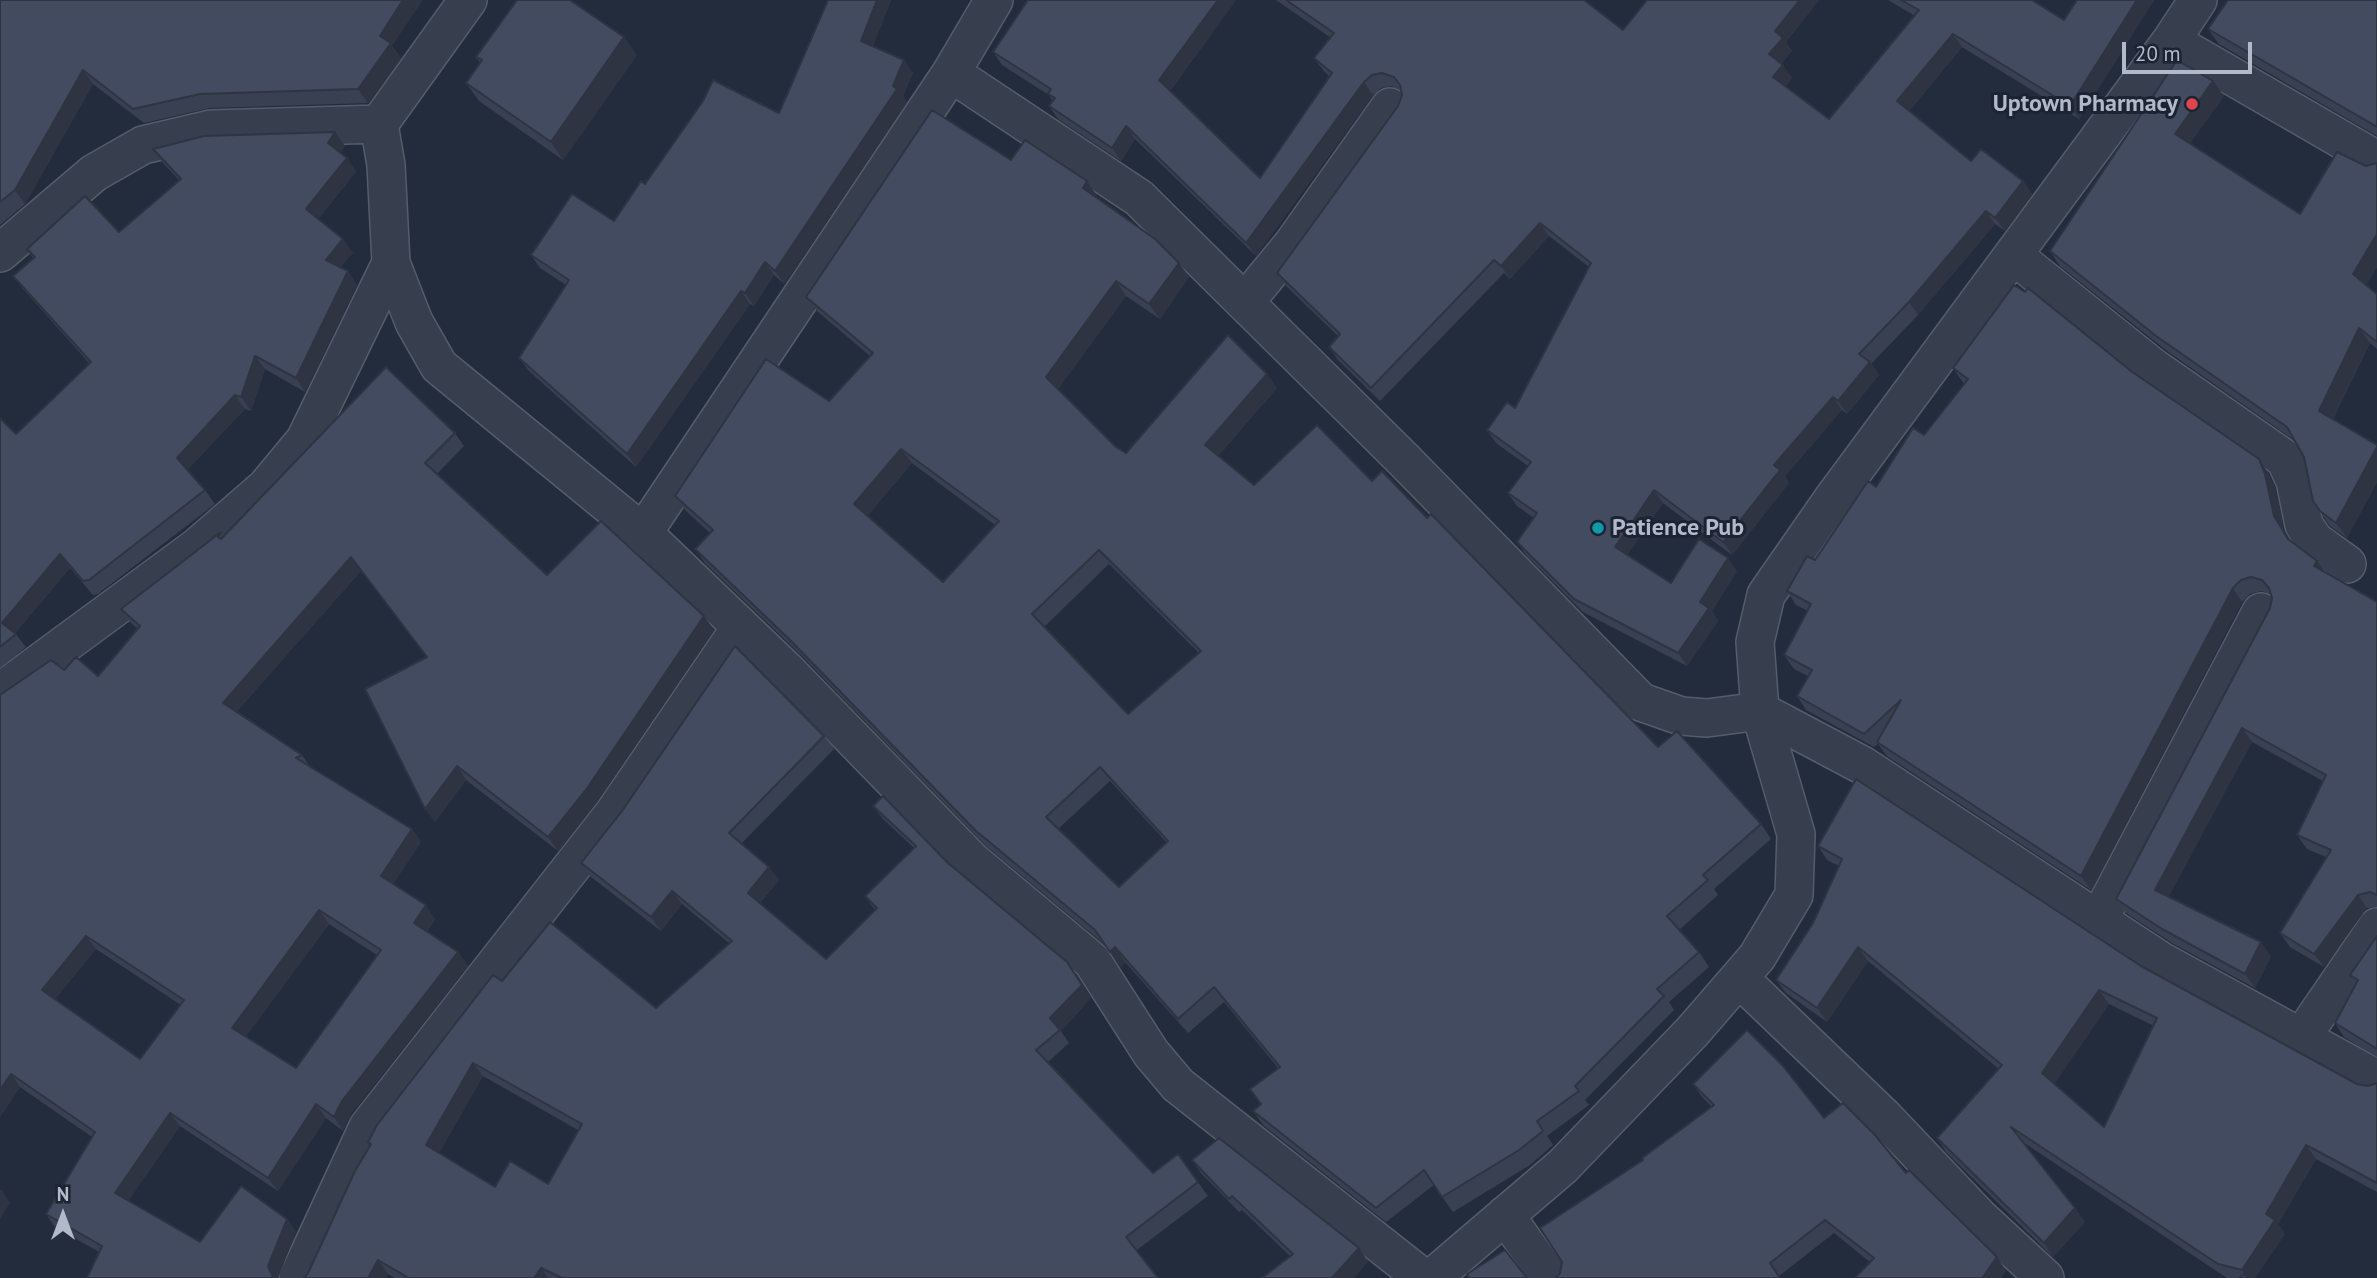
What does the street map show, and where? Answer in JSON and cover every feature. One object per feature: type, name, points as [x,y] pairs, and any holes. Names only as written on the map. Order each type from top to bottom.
[{"type":"street","points":[[468,0],[379,124],[386,166],[391,263],[414,322],[439,366],[643,533],[741,627],[971,860],[1092,961],[1151,1053],[1178,1085],[1423,1278]]},
{"type":"street","points":[[643,533],[951,73],[994,0]]},
{"type":"street","points":[[1432,1278],[1563,1166],[1692,1032],[1758,957],[1794,895],[1796,834],[1760,711],[1755,642],[1766,595],[2171,41],[2198,0]]},
{"type":"street","points":[[2171,41],[2377,160]]},
{"type":"street","points":[[951,73],[1139,198],[1641,702],[1681,716],[1707,718],[1760,711],[1862,765],[2161,961],[2377,1079]]},
{"type":"street","points":[[1245,302],[1292,245],[1390,107]]},
{"type":"street","points":[[0,253],[94,173],[143,145],[211,130],[379,124]]},
{"type":"street","points":[[2013,256],[2154,368],[2285,459],[2295,481],[2304,525],[2315,541],[2347,564]]},
{"type":"street","points":[[0,692],[197,547],[266,487],[305,440],[391,263]]},
{"type":"street","points":[[2098,921],[2261,612]]},
{"type":"street","points":[[298,1278],[368,1127],[614,813],[741,627]]},
{"type":"street","points":[[2301,1038],[2377,926]]},
{"type":"street","points":[[1740,978],[1884,1116],[1979,1217],[2045,1278]]},
{"type":"street","points":[[1505,1215],[1550,1278]]},
{"type":"building","points":[[0,0],[403,0],[380,36],[391,43],[358,89],[200,94],[133,109],[83,70],[15,190],[0,202]]},
{"type":"building","points":[[517,0],[570,0],[624,37],[551,142],[466,83],[482,60],[476,57]]},
{"type":"building","points":[[828,0],[877,0],[861,41],[904,60],[893,86],[897,89],[775,271],[765,262],[745,293],[741,291],[627,454],[519,358],[569,280],[531,255],[572,194],[614,221],[641,181],[645,184],[703,101],[713,80],[779,113]]},
{"type":"building","points":[[1028,0],[1218,0],[1159,80],[1260,178],[1332,73],[1314,58],[1334,33],[1286,0],[1584,0],[1623,30],[1647,0],[1800,0],[1775,31],[1783,38],[1769,54],[1783,65],[1773,77],[1829,119],[1919,10],[1901,0],[2032,0],[2064,20],[2077,0],[2137,0],[2070,106],[1953,34],[1897,101],[1971,161],[1981,149],[2023,181],[1995,218],[1986,211],[1909,302],[1859,354],[1870,362],[1838,401],[1833,397],[1774,465],[1780,470],[1723,542],[1654,490],[1615,547],[1671,583],[1699,539],[1728,558],[1700,602],[1709,608],[1678,653],[1574,599],[1517,542],[1537,513],[1508,493],[1531,462],[1487,430],[1507,402],[1515,408],[1591,263],[1540,223],[1501,266],[1494,260],[1371,388],[1329,347],[1340,334],[1277,273],[1398,106],[1402,95],[1400,85],[1394,77],[1382,73],[1372,75],[1364,82],[1246,243],[1126,126],[1112,148],[1049,106],[1055,98],[1048,94],[1051,89],[993,52]]},
{"type":"building","points":[[2228,0],[2377,0],[2377,127],[2208,29]]},
{"type":"building","points":[[2177,60],[2213,81],[2175,134],[2300,214],[2337,152],[2366,166],[2377,163],[2377,234],[2353,274],[2377,294],[2377,342],[2359,328],[2319,411],[2377,447],[2336,523],[2320,511],[2313,501],[2304,457],[2287,427],[2156,336],[2050,251]]},
{"type":"building","points":[[932,110],[1011,160],[1025,140],[1087,181],[1083,188],[1155,239],[1179,263],[1149,304],[1116,281],[1046,377],[1116,447],[1126,453],[1228,335],[1267,374],[1205,445],[1254,485],[1317,425],[1372,481],[1382,471],[1427,518],[1431,514],[1658,747],[1677,731],[1761,824],[1703,875],[1708,880],[1667,916],[1699,952],[1657,989],[1664,996],[1575,1086],[1579,1091],[1537,1121],[1543,1131],[1519,1150],[1442,1197],[1424,1170],[1376,1208],[1253,1111],[1261,1104],[1250,1089],[1280,1067],[1214,987],[1178,1019],[1115,947],[1110,952],[1095,930],[975,830],[790,640],[695,549],[713,530],[675,496],[766,359],[829,401],[873,353],[806,297]],"holes":[[[901,449],[999,521],[943,582],[854,504]],[[1099,550],[1201,651],[1128,714],[1032,614]],[[1100,767],[1168,841],[1119,887],[1046,817]]]},
{"type":"building","points":[[335,132],[328,143],[347,158],[306,209],[343,239],[326,260],[348,271],[296,378],[255,356],[241,397],[235,395],[177,458],[205,490],[89,580],[83,581],[60,554],[2,623],[16,634],[0,647],[0,418],[16,434],[91,362],[13,276],[35,257],[27,249],[85,196],[119,232],[181,179],[153,149],[204,136]]},
{"type":"building","points":[[2014,285],[2025,292],[2028,288],[2131,371],[2259,459],[2274,516],[2288,539],[2317,561],[2314,566],[2377,602],[2377,895],[2370,892],[2358,895],[2314,954],[2280,933],[2331,850],[2297,835],[2326,775],[2242,728],[2155,890],[2261,942],[2245,974],[2162,929],[2116,899],[2270,608],[2272,598],[2269,588],[2262,580],[2251,577],[2241,580],[2233,588],[2081,876],[1877,742],[1901,700],[1864,734],[1797,696],[1812,670],[1784,655],[1811,604],[1787,591],[1807,556],[1815,560],[1868,481],[1876,487],[1913,428],[1924,435],[1968,379],[1953,368]]},
{"type":"building","points":[[386,367],[455,433],[425,463],[547,575],[601,521],[704,616],[588,787],[548,837],[457,766],[425,809],[365,689],[427,657],[351,557],[223,703],[302,755],[296,758],[412,829],[381,876],[426,905],[414,923],[458,952],[342,1101],[334,1117],[316,1104],[268,1178],[170,1113],[115,1193],[200,1242],[241,1186],[287,1219],[268,1266],[273,1278],[87,1278],[102,1246],[46,1214],[95,1132],[11,1074],[0,1090],[0,695],[51,660],[64,670],[76,657],[98,676],[140,626],[121,609],[221,532],[218,537],[221,539]],"holes":[[[319,910],[381,950],[296,1068],[232,1028]],[[86,936],[184,1000],[140,1059],[42,990]]]},
{"type":"building","points":[[735,646],[824,736],[729,833],[769,867],[748,893],[826,959],[877,908],[865,896],[916,846],[873,806],[883,796],[948,863],[1067,962],[1082,985],[1050,1018],[1060,1030],[1036,1050],[1153,1173],[1178,1154],[1198,1182],[1126,1237],[1158,1278],[562,1278],[541,1268],[534,1278],[409,1278],[378,1260],[368,1278],[304,1278],[355,1171],[371,1144],[368,1142],[377,1125],[493,975],[502,981],[550,922],[656,1008],[732,941],[672,891],[651,917],[581,863],[622,811]],"holes":[[[473,1063],[582,1124],[548,1184],[510,1161],[495,1187],[426,1145]]]},
{"type":"building","points":[[1856,779],[2141,966],[2357,1084],[2368,1086],[2377,1083],[2377,1183],[2306,1145],[2266,1214],[2275,1220],[2242,1270],[2218,1264],[2011,1127],[2075,1208],[2044,1243],[1937,1138],[2002,1065],[1858,947],[1817,1008],[1776,980],[1813,923],[1842,859],[1818,846]],"holes":[[[2099,990],[2157,1018],[2104,1127],[2042,1073]]]},
{"type":"building","points":[[2377,936],[2377,1049],[2335,1023],[2358,980],[2350,975]]},
{"type":"building","points":[[1747,1030],[1783,1066],[1824,1118],[1843,1103],[1875,1135],[1906,1173],[1909,1170],[1997,1257],[1982,1278],[1855,1278],[1874,1258],[1825,1220],[1770,1263],[1780,1278],[1556,1278],[1562,1262],[1540,1228],[1643,1160],[1642,1158],[1714,1105],[1693,1084]]},
{"type":"building","points":[[1219,1138],[1359,1248],[1332,1278],[1262,1278],[1293,1254],[1232,1196],[1229,1199],[1192,1160]]},
{"type":"building","points":[[1505,1250],[1527,1278],[1469,1278],[1467,1274]]},
{"type":"place","name":"Uptown Pharmacy","points":[[2192,104]]},
{"type":"place","name":"Patience Pub","points":[[1598,528]]}]
